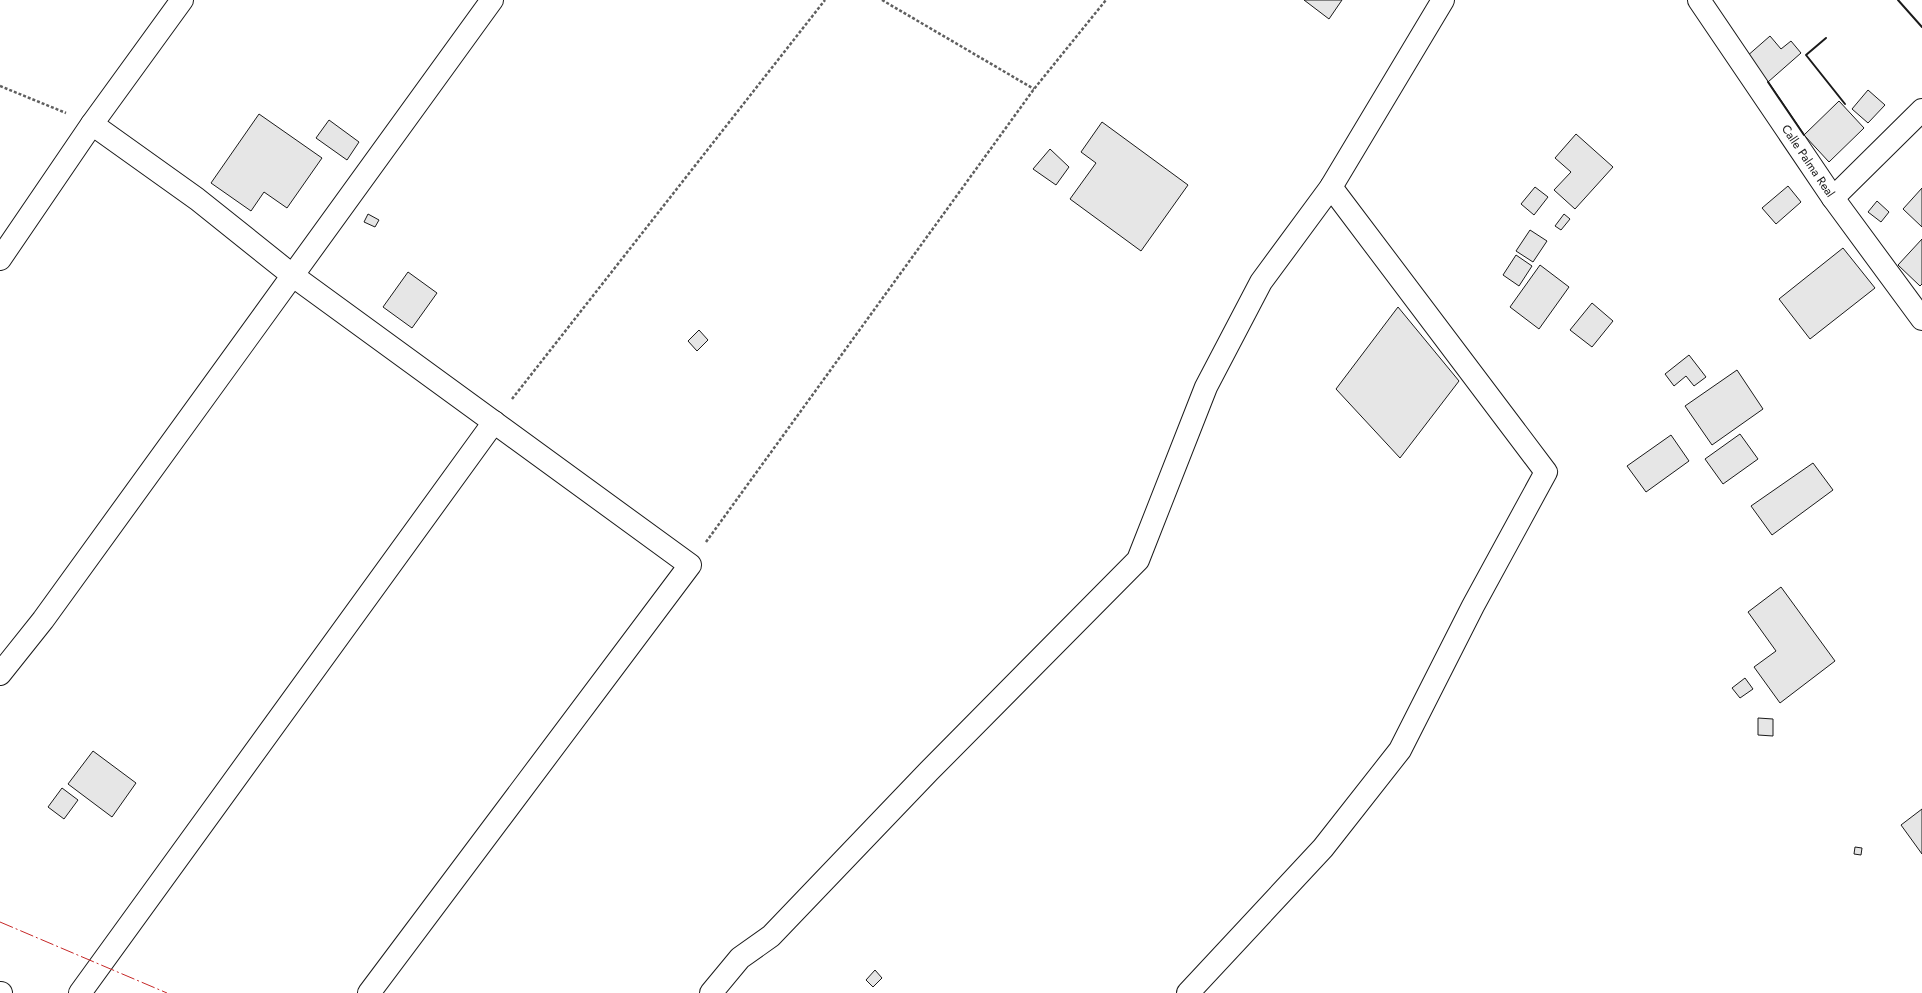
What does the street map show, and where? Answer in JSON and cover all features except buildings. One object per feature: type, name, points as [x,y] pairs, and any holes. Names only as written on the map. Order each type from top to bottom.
[{"type":"street","points":[[0,259],[92,124],[182,0]]},
{"type":"street","points":[[0,674],[48,613],[492,0]]},
{"type":"street","points":[[711,993],[740,958],[771,936],[929,771],[1138,560],[1206,387],[1261,282],[1331,187],[1443,0]]},
{"type":"street","name":"Calle Palma Real","points":[[1699,0],[1833,198],[1922,319]]},
{"type":"street","points":[[1833,198],[1922,110]]},
{"type":"street","points":[[92,124],[197,199],[292,276],[690,565],[369,993]]},
{"type":"street","points":[[1188,993],[1323,848],[1400,750],[1473,606],[1546,472],[1331,187]]},
{"type":"street","points":[[80,993],[494,422]]},
{"type":"path","points":[[494,422],[825,0]]},
{"type":"path","points":[[882,0],[1034,90]]},
{"type":"path","points":[[690,565],[1034,90],[1106,0]]},
{"type":"path","points":[[0,86],[92,124]]},
{"type":"wall","points":[[1898,0],[1922,27]]},
{"type":"wall","points":[[1826,38],[1806,55],[1845,104]]},
{"type":"wall","points":[[1768,82],[1804,135]]},
{"type":"power","points":[[0,922],[167,993]]}]
